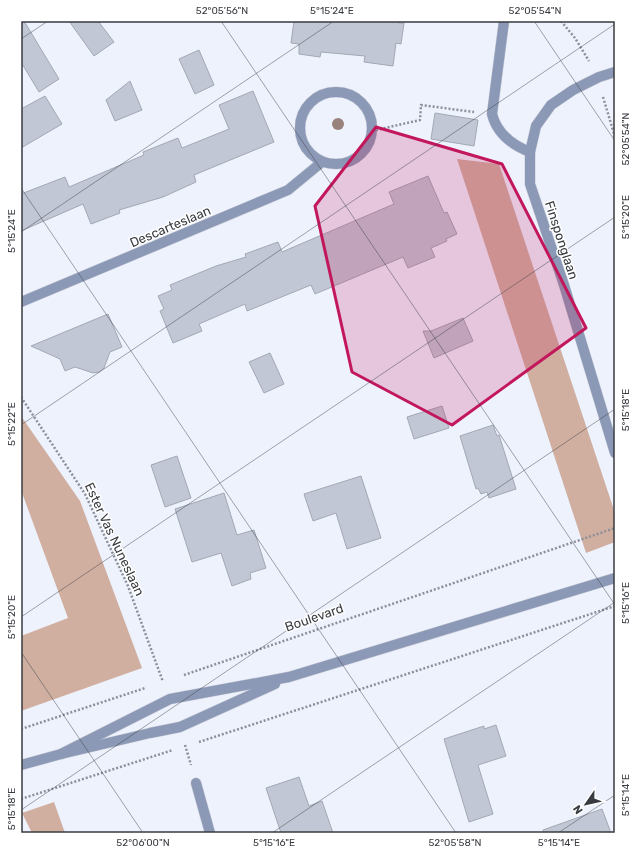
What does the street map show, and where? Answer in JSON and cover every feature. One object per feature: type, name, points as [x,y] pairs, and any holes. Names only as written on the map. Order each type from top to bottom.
[{"type":"street","points":[[504,21],[492,114],[494,124],[503,136],[516,146],[530,152]]},
{"type":"street","name":"Finsponglaan","points":[[615,72],[573,90],[551,105],[536,126],[530,152],[530,184],[564,285],[615,453]]},
{"type":"street","points":[[339,91],[350,94],[360,100],[367,109],[372,120],[372,131],[370,142],[364,152],[345,164],[334,164],[322,162],[305,148],[301,137],[300,125],[302,114],[308,104],[316,97],[339,91]]},
{"type":"street","name":"Descarteslaan","points":[[21,302],[288,190],[322,162]]},
{"type":"street","points":[[61,754],[170,699],[289,677],[615,578]]},
{"type":"street","points":[[21,765],[61,754],[180,727],[289,677]]},
{"type":"street","points":[[196,783],[210,833]]},
{"type":"path","points":[[372,131],[420,120],[421,105],[492,114]]},
{"type":"path","name":"Ester Vas Nuneslaan","points":[[21,397],[85,494],[128,586],[170,699]]},
{"type":"path","name":"Boulevard","points":[[178,676],[615,528]]},
{"type":"path","points":[[193,744],[615,606]]},
{"type":"path","points":[[155,684],[170,679]]},
{"type":"path","points":[[21,729],[148,687]]},
{"type":"path","points":[[180,727],[196,783]]},
{"type":"path","points":[[21,799],[186,746]]},
{"type":"highlighted area","points":[[376,127],[502,164],[586,328],[452,425],[352,372],[315,206]]},
{"type":"shaded area","points":[[457,159],[499,164],[615,513],[615,542],[586,553]]},
{"type":"shaded area","points":[[21,416],[80,501],[142,668],[21,711],[21,636],[68,618],[21,490]]},
{"type":"shaded area","points":[[54,802],[65,833],[32,833],[22,813]]},
{"type":"building","points":[[21,21],[24,21],[59,79],[39,92],[21,62]]},
{"type":"building","points":[[69,21],[98,21],[114,42],[94,56]]},
{"type":"building","points":[[294,21],[399,21],[399,23],[404,23],[401,44],[396,43],[393,66],[364,62],[365,56],[321,52],[320,57],[299,54],[299,44],[291,43]]},
{"type":"building","points":[[199,50],[214,85],[195,94],[179,59]]},
{"type":"building","points":[[130,81],[142,110],[115,121],[106,100]]},
{"type":"building","points":[[253,91],[274,142],[194,175],[196,182],[163,197],[119,210],[120,213],[91,224],[83,204],[21,231],[21,194],[65,177],[69,187],[144,155],[143,152],[178,138],[182,148],[229,129],[219,105]]},
{"type":"building","points":[[45,96],[62,124],[21,148],[21,109]]},
{"type":"building","points":[[435,113],[478,120],[474,146],[431,139]]},
{"type":"building","points":[[428,176],[444,213],[447,212],[457,234],[446,239],[447,241],[431,248],[435,257],[408,268],[403,257],[315,294],[311,285],[247,311],[245,304],[199,324],[202,331],[173,343],[160,311],[164,309],[158,296],[172,290],[170,285],[216,266],[246,257],[245,254],[278,242],[282,252],[394,204],[389,192]]},
{"type":"building","points":[[108,314],[122,347],[110,352],[104,368],[99,372],[93,373],[75,367],[65,371],[60,359],[31,346]]},
{"type":"building","points":[[463,318],[473,341],[434,358],[423,331],[431,331]]},
{"type":"building","points":[[270,353],[284,384],[264,393],[249,362]]},
{"type":"building","points":[[442,406],[449,428],[414,439],[407,417]]},
{"type":"building","points":[[493,425],[497,436],[499,435],[516,489],[489,498],[487,492],[481,494],[478,488],[476,489],[460,436]]},
{"type":"building","points":[[177,456],[191,498],[165,507],[151,465]]},
{"type":"building","points":[[361,476],[381,538],[347,549],[336,513],[313,521],[304,494]]},
{"type":"building","points":[[224,493],[237,535],[254,530],[266,568],[250,573],[251,579],[232,586],[221,553],[192,562],[175,509]]},
{"type":"building","points":[[496,725],[506,756],[478,765],[493,814],[469,822],[444,739],[484,726],[484,729]]},
{"type":"building","points":[[299,777],[309,806],[322,801],[333,833],[281,833],[266,788]]},
{"type":"building","points":[[602,809],[611,833],[543,833],[543,830]]}]
